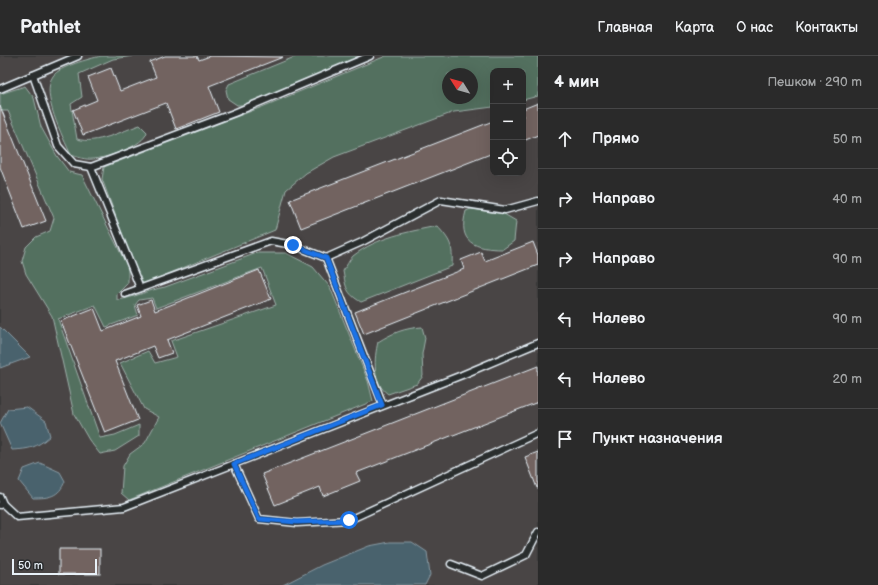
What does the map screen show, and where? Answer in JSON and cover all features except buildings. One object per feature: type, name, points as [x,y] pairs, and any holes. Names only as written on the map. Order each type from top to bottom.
[{"type":"lane","points":[[0,89],[78,56]]},
{"type":"lane","points":[[33,75],[58,146],[74,164],[91,167],[234,113],[370,56]]},
{"type":"lane","points":[[91,167],[140,288]]},
{"type":"lane","points":[[125,294],[271,241],[293,245],[326,258],[362,242],[441,200],[505,210],[538,202]]},
{"type":"lane","points":[[326,258],[382,405]]},
{"type":"lane","points":[[0,497],[2,504],[17,517],[124,507],[462,375],[538,343]]},
{"type":"lane","points":[[234,464],[259,519],[297,522],[349,520],[538,433]]},
{"type":"lane","points":[[451,564],[482,576],[526,555],[538,532]]},
{"type":"shaded area","points":[[0,56],[538,56],[538,585],[0,585]]},
{"type":"green space","points":[[101,56],[133,56],[113,59],[79,74],[82,97],[71,104],[77,139],[101,139],[140,125],[147,132],[139,142],[115,154],[99,158],[84,159],[71,155],[58,127],[51,104],[49,93],[50,84],[53,76],[62,69],[75,63]]},
{"type":"green space","points":[[297,56],[362,56],[245,105],[237,105],[228,99],[226,90],[229,84]]},
{"type":"green space","points":[[386,56],[538,56],[538,96],[526,99],[526,68],[490,68],[490,107],[454,112],[334,157],[306,173],[286,190],[275,230],[141,285],[102,179],[104,167],[262,107]]},
{"type":"green space","points":[[25,86],[34,98],[41,127],[57,156],[69,172],[82,175],[128,268],[128,283],[117,294],[117,300],[129,298],[165,287],[257,253],[286,253],[313,267],[330,287],[368,381],[373,401],[129,500],[121,493],[123,466],[130,454],[145,443],[159,417],[144,409],[120,363],[148,351],[155,363],[177,357],[171,341],[276,305],[262,268],[156,308],[152,298],[139,300],[135,305],[138,315],[106,327],[95,305],[58,319],[100,438],[115,435],[139,425],[139,436],[115,451],[100,454],[89,440],[74,414],[52,316],[26,274],[22,261],[26,247],[36,237],[50,231],[54,218],[8,111],[0,111],[0,94]]},
{"type":"green space","points":[[471,209],[504,214],[516,221],[514,241],[503,249],[484,248],[471,242],[466,237],[464,222],[466,211]]},
{"type":"green space","points":[[437,226],[450,244],[452,266],[361,302],[352,296],[346,286],[343,271],[353,256],[372,244],[393,236]]},
{"type":"green space","points":[[422,327],[425,338],[422,354],[423,376],[417,384],[388,394],[379,383],[377,377],[375,363],[378,342],[388,336],[410,328]]},
{"type":"water","points":[[0,327],[30,357],[0,368]]},
{"type":"water","points":[[27,407],[46,421],[50,436],[41,443],[32,447],[12,450],[0,423],[8,409]]},
{"type":"water","points":[[40,463],[60,472],[65,481],[60,490],[53,496],[33,498],[19,481],[24,469]]},
{"type":"water","points":[[390,542],[412,542],[427,552],[430,575],[425,585],[283,585],[322,565],[369,546]]},
{"type":"route","points":[[293,245],[326,258],[382,405],[234,464],[259,519],[297,522],[349,520]]}]
